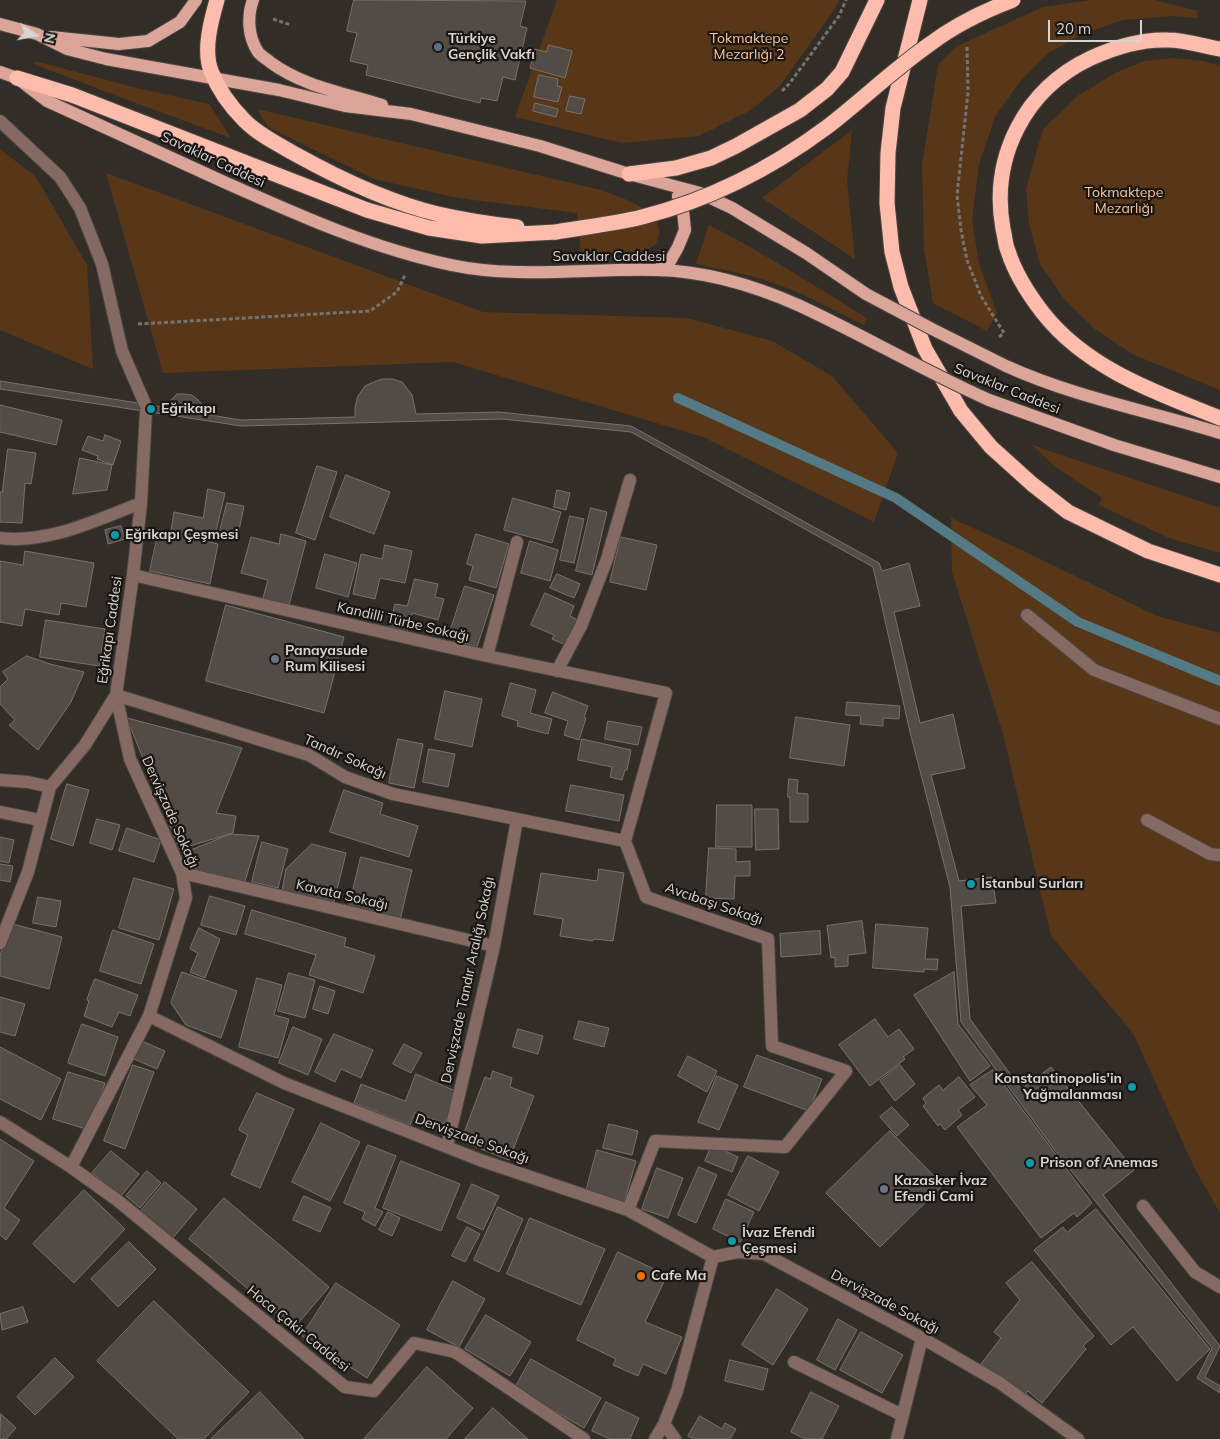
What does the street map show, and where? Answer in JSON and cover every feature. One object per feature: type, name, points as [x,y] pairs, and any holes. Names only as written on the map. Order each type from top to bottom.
[{"type":"highway","points":[[217,0],[208,43],[208,59],[211,72],[228,102],[246,122],[265,138],[359,187],[398,202],[438,214],[489,224],[556,232]]},
{"type":"highway","points":[[629,174],[676,168],[711,158],[800,110],[827,89],[842,72],[877,0]]},
{"type":"highway","points":[[920,0],[893,108],[888,153],[887,203],[892,252],[901,287],[926,349],[961,411],[991,447],[1039,490],[1068,512],[1148,551],[1220,575]]},
{"type":"highway","points":[[17,78],[72,95],[367,210],[429,228],[482,236],[556,232],[641,217],[694,202],[763,168],[828,126],[930,43],[960,24],[1013,0]]},
{"type":"highway","points":[[1220,49],[1168,40],[1131,44],[1102,53],[1074,66],[1052,83],[1036,100],[1014,132],[1003,166],[1000,208],[1007,250],[1020,278],[1043,314],[1070,340],[1128,380],[1220,418]]},
{"type":"main road","points":[[37,34],[58,39],[119,44],[148,40],[180,22],[196,0]]},
{"type":"main road","points":[[253,0],[249,27],[253,41],[259,53],[284,73],[305,82],[411,114]]},
{"type":"main road","name":"Savaklar Caddesi","points":[[0,24],[37,34],[68,49],[106,60],[279,90],[345,106],[411,114],[540,146],[700,194],[732,208],[806,253],[866,294],[1006,366],[1072,392],[1220,433]]},
{"type":"main road","name":"Savaklar Caddesi","points":[[0,72],[17,78],[47,101],[272,203],[371,244],[453,265],[531,272],[658,270],[699,275],[738,284],[773,294],[798,305],[989,400],[1114,445],[1220,477]]},
{"type":"main road","points":[[658,270],[669,263],[678,248],[685,230],[683,211],[676,188]]},
{"type":"street","name":"Eğrikapı Caddesi","points":[[0,121],[60,177],[80,208],[102,264],[122,351],[145,407],[141,503],[116,695],[85,745],[50,787],[28,872],[0,943]]},
{"type":"street","points":[[557,671],[584,617],[607,559],[630,480]]},
{"type":"street","points":[[0,538],[16,540],[62,532],[141,503]]},
{"type":"street","points":[[487,656],[517,542]]},
{"type":"street","name":"Kandilli Türbe Sokağı","points":[[133,575],[487,656],[666,693],[625,841]]},
{"type":"street","points":[[1027,615],[1094,670],[1220,719]]},
{"type":"street","name":"Tandır Sokağı","points":[[116,695],[309,755],[345,777],[394,794],[625,841]]},
{"type":"street","name":"Dervişzade Sokağı","points":[[116,695],[130,759],[182,873],[186,898],[149,1016],[284,1083],[480,1160],[628,1210],[713,1257],[738,1252],[764,1254],[922,1338],[1000,1383],[1078,1439]]},
{"type":"street","points":[[0,780],[28,782],[50,787]]},
{"type":"street","points":[[0,812],[40,820]]},
{"type":"street","name":"Dervişzade Tandır Aralığı Sokağı","points":[[447,1146],[494,946],[517,820]]},
{"type":"street","points":[[1147,820],[1210,854],[1220,855]]},
{"type":"street","name":"Avcıbaşı Sokağı","points":[[625,841],[646,897],[768,939],[772,1046],[846,1071],[785,1147],[655,1141],[628,1210]]},
{"type":"street","name":"Kavata Sokağı","points":[[182,873],[494,946]]},
{"type":"street","points":[[71,1167],[149,1016]]},
{"type":"street","name":"Hoca Çakir Caddesi","points":[[0,1122],[71,1167],[117,1200],[345,1387],[374,1391],[414,1343],[455,1352],[584,1439]]},
{"type":"street","points":[[1143,1206],[1195,1272],[1220,1288]]},
{"type":"street","points":[[655,1439],[664,1424],[677,1390],[713,1257]]},
{"type":"street","points":[[897,1439],[922,1338]]},
{"type":"street","points":[[794,1362],[902,1415]]},
{"type":"street","points":[[664,1424],[675,1439]]},
{"type":"path","points":[[775,97],[789,84],[839,16],[846,0]]},
{"type":"path","points":[[967,46],[966,110],[956,195],[967,260],[981,296],[1004,333],[995,340]]},
{"type":"path","points":[[115,325],[370,310],[397,292],[414,256]]},
{"type":"green space","name":"Tokmaktepe Mezarlığı 2","points":[[557,0],[839,0],[834,10],[780,86],[751,110],[699,136],[622,143],[515,117]]},
{"type":"green space","points":[[1092,0],[1155,0],[1198,11],[1197,18],[1173,16],[1123,20],[1082,34],[1047,54],[1022,79],[996,115],[979,164],[972,220],[979,264],[997,313],[987,331],[933,303],[924,249],[922,165],[938,65],[957,46],[1043,7]]},
{"type":"green space","name":"Tokmaktepe Mezarlığı","points":[[1173,58],[1203,61],[1220,66],[1220,390],[1132,354],[1095,329],[1064,299],[1040,264],[1029,224],[1026,189],[1043,129],[1079,95],[1115,73],[1144,61]]},
{"type":"green space","points":[[35,61],[137,88],[209,104],[231,138],[34,64]]},
{"type":"green space","points":[[257,109],[601,190],[637,205],[653,216],[659,232],[656,244],[642,253],[581,256],[577,213],[458,198],[374,179],[268,127]]},
{"type":"green space","points":[[852,130],[847,181],[855,259],[762,198]]},
{"type":"green space","points":[[0,149],[36,177],[87,265],[93,369],[0,330]]},
{"type":"green space","points":[[106,173],[483,312],[687,318],[772,341],[832,376],[898,453],[874,522],[703,437],[453,362],[163,373]]},
{"type":"green space","points":[[709,225],[769,258],[867,318],[864,325],[812,299],[769,281],[696,264]]},
{"type":"green space","points":[[1032,445],[1220,508],[1220,553],[1169,538],[1099,505],[1102,498],[1054,466]]},
{"type":"green space","points":[[951,518],[1026,552],[1157,616],[1220,633],[1220,1213],[1195,1169],[1133,1033],[1051,936],[1003,734],[952,572]]},
{"type":"building","name":"Türkiye Gençlik Vakfı","points":[[354,0],[526,1],[520,26],[527,28],[515,80],[503,77],[497,101],[481,98],[480,103],[366,75],[368,65],[350,61],[357,33],[347,31]]},
{"type":"building","points":[[549,45],[572,51],[565,78],[530,68],[535,49],[546,52]]},
{"type":"building","points":[[539,75],[558,79],[557,86],[562,87],[558,102],[534,97]]},
{"type":"building","points":[[570,96],[585,99],[581,114],[566,111]]},
{"type":"building","points":[[535,103],[558,109],[556,117],[533,111]]},
{"type":"building","name":"İstanbul Surları","points":[[382,379],[402,382],[412,395],[416,414],[499,412],[631,426],[879,563],[882,571],[909,563],[920,606],[894,612],[920,723],[953,714],[965,768],[931,775],[959,881],[992,877],[996,903],[961,906],[970,1019],[1021,1089],[1051,1067],[1134,1170],[1103,1195],[1220,1346],[1205,1377],[1220,1386],[1220,1393],[1197,1378],[1212,1348],[1054,1149],[961,1022],[950,887],[910,732],[873,567],[631,432],[502,419],[241,426],[0,389],[0,381],[169,408],[171,400],[177,394],[192,395],[203,405],[205,414],[240,420],[355,417],[358,396],[365,386]]},
{"type":"building","points":[[0,405],[62,420],[56,445],[0,432]]},
{"type":"building","points":[[105,435],[121,441],[113,465],[97,459],[98,456],[82,450],[88,436],[103,441]]},
{"type":"building","points":[[8,449],[36,453],[31,484],[25,483],[22,523],[0,522],[0,492],[2,492]]},
{"type":"building","points":[[80,458],[112,465],[107,490],[73,494]]},
{"type":"building","points":[[317,466],[337,472],[315,540],[296,533]]},
{"type":"building","points":[[346,475],[390,492],[374,534],[330,517]]},
{"type":"building","points":[[208,489],[225,493],[214,540],[171,531],[174,512],[203,518]]},
{"type":"building","points":[[557,490],[570,493],[566,510],[554,507]]},
{"type":"building","points":[[513,498],[561,512],[552,543],[504,530]]},
{"type":"building","points":[[227,503],[244,506],[238,535],[220,531]]},
{"type":"building","points":[[591,508],[607,512],[592,575],[576,571]]},
{"type":"building","points":[[570,516],[584,519],[574,563],[560,560]]},
{"type":"building","name":"Eğrikapı Çeşmesi","points":[[121,526],[125,539],[108,544],[105,530]]},
{"type":"building","points":[[159,530],[218,544],[210,584],[150,571]]},
{"type":"building","points":[[281,534],[306,541],[289,605],[263,598],[268,580],[241,573],[251,537],[279,544]]},
{"type":"building","points":[[476,534],[509,544],[496,588],[469,580],[473,566],[467,564]]},
{"type":"building","points":[[621,537],[657,545],[646,590],[610,582]]},
{"type":"building","points":[[530,541],[558,550],[550,581],[521,573]]},
{"type":"building","points":[[385,545],[412,551],[405,583],[380,578],[375,599],[353,594],[361,554],[382,559]]},
{"type":"building","points":[[25,551],[94,563],[86,607],[61,603],[59,615],[25,609],[22,626],[0,622],[0,561],[23,565]]},
{"type":"building","points":[[325,554],[357,563],[348,597],[316,588]]},
{"type":"building","points":[[557,574],[580,584],[574,598],[550,588]]},
{"type":"building","points":[[415,579],[438,584],[435,597],[444,599],[438,620],[412,613],[407,632],[389,627],[395,604],[407,606]]},
{"type":"building","points":[[465,586],[494,595],[477,647],[448,638]]},
{"type":"building","points":[[545,593],[574,606],[570,616],[582,622],[570,647],[552,639],[554,635],[531,625]]},
{"type":"building","name":"Panayasude Rum Kilisesi","points":[[226,605],[344,637],[324,713],[206,681]]},
{"type":"building","points":[[46,620],[105,629],[99,666],[40,657]]},
{"type":"building","points":[[27,656],[84,672],[71,702],[38,750],[9,725],[15,720],[0,704],[0,687],[8,679],[3,672]]},
{"type":"building","points":[[511,683],[536,690],[530,713],[552,719],[548,734],[517,726],[518,721],[502,716]]},
{"type":"building","points":[[445,691],[482,699],[472,747],[435,739]]},
{"type":"building","points":[[553,692],[588,706],[579,740],[564,735],[568,721],[545,713]]},
{"type":"building","points":[[847,702],[900,706],[899,719],[883,718],[883,726],[860,724],[861,716],[846,715]]},
{"type":"building","points":[[796,717],[850,725],[844,766],[790,758]]},
{"type":"building","points":[[127,718],[242,748],[216,813],[236,816],[233,833],[180,849]]},
{"type":"building","points":[[608,721],[642,727],[638,745],[605,739]]},
{"type":"building","points":[[398,739],[423,744],[414,788],[389,783]]},
{"type":"building","points":[[582,739],[631,750],[627,770],[625,770],[622,780],[610,777],[612,767],[578,760]]},
{"type":"building","points":[[429,749],[455,754],[448,787],[423,782]]},
{"type":"building","points":[[789,779],[798,780],[797,793],[808,794],[808,822],[790,822]]},
{"type":"building","points":[[67,784],[89,790],[73,846],[51,839]]},
{"type":"building","points":[[571,785],[624,795],[619,821],[566,811]]},
{"type":"building","points":[[344,790],[383,803],[380,814],[418,826],[409,857],[330,832]]},
{"type":"building","points":[[717,805],[752,805],[752,847],[716,847]]},
{"type":"building","points":[[755,809],[778,809],[779,849],[756,850]]},
{"type":"building","points":[[97,819],[120,825],[112,850],[90,843]]},
{"type":"building","points":[[127,828],[161,840],[154,862],[119,851]]},
{"type":"building","points":[[231,834],[259,836],[245,881],[196,870],[187,852]]},
{"type":"building","points":[[0,837],[14,840],[9,863],[0,861]]},
{"type":"building","points":[[262,842],[288,849],[278,888],[252,882]]},
{"type":"building","points":[[312,844],[346,853],[334,902],[282,890],[286,869]]},
{"type":"building","points":[[709,848],[736,849],[736,862],[750,861],[750,876],[735,876],[734,899],[706,898]]},
{"type":"building","points":[[361,857],[412,870],[400,920],[349,907]]},
{"type":"building","points":[[0,864],[13,866],[10,882],[0,880]]},
{"type":"building","points":[[599,869],[624,873],[613,941],[594,939],[593,941],[560,936],[563,919],[534,914],[541,873],[597,881]]},
{"type":"building","points":[[134,878],[174,889],[159,940],[119,928]]},
{"type":"building","points":[[210,896],[245,906],[236,935],[201,925]]},
{"type":"building","points":[[38,897],[61,901],[56,927],[33,923]]},
{"type":"building","points":[[252,910],[346,938],[344,946],[375,956],[363,993],[309,975],[316,955],[245,934]]},
{"type":"building","points":[[862,921],[866,953],[848,955],[848,966],[835,967],[835,957],[831,958],[827,926]]},
{"type":"building","points":[[9,923],[62,937],[49,989],[0,976],[0,957]]},
{"type":"building","points":[[876,924],[928,928],[925,959],[938,959],[937,970],[924,969],[924,972],[873,968]]},
{"type":"building","points":[[199,928],[220,939],[205,978],[190,972],[198,953],[190,949]]},
{"type":"building","points":[[113,930],[154,944],[141,984],[100,971]]},
{"type":"building","points":[[820,931],[821,954],[781,957],[780,934]]},
{"type":"building","points":[[182,972],[237,991],[221,1038],[186,1025],[171,1003]]},
{"type":"building","points":[[954,972],[958,1024],[990,1066],[970,1081],[914,995]]},
{"type":"building","points":[[289,973],[315,980],[305,1018],[278,1011]]},
{"type":"building","points":[[257,978],[282,985],[274,1015],[289,1019],[278,1058],[239,1047]]},
{"type":"building","points":[[95,979],[138,995],[130,1016],[119,1012],[112,1027],[84,1016],[89,1001],[87,1000]]},
{"type":"building","points":[[320,986],[335,991],[328,1014],[313,1009]]},
{"type":"building","points":[[0,997],[25,1004],[15,1036],[0,1032]]},
{"type":"building","points":[[875,1019],[888,1037],[899,1029],[914,1049],[903,1057],[905,1059],[870,1086],[839,1045]]},
{"type":"building","points":[[579,1021],[609,1028],[604,1047],[574,1039]]},
{"type":"building","points":[[82,1024],[118,1037],[105,1076],[68,1063]]},
{"type":"building","points":[[293,1027],[322,1039],[308,1075],[279,1063]]},
{"type":"building","points":[[518,1029],[543,1036],[538,1054],[513,1047]]},
{"type":"building","points":[[334,1034],[373,1050],[361,1078],[341,1069],[335,1082],[315,1072]]},
{"type":"building","points":[[142,1041],[165,1051],[157,1069],[134,1059]]},
{"type":"building","points":[[404,1044],[422,1053],[411,1073],[393,1064]]},
{"type":"building","points":[[0,1047],[61,1079],[41,1120],[0,1099]]},
{"type":"building","points":[[757,1055],[822,1079],[809,1111],[744,1087]]},
{"type":"building","points":[[688,1056],[717,1071],[707,1092],[678,1076]]},
{"type":"building","points":[[133,1065],[154,1072],[125,1149],[104,1141]]},
{"type":"building","points":[[900,1065],[915,1084],[895,1101],[880,1081]]},
{"type":"building","points":[[993,1070],[1092,1203],[1077,1217],[1074,1213],[1041,1238],[957,1127],[987,1105],[970,1085]]},
{"type":"building","points":[[493,1071],[512,1078],[510,1087],[534,1096],[509,1160],[461,1141],[485,1077],[490,1079]]},
{"type":"building","points":[[68,1072],[105,1083],[89,1130],[53,1119]]},
{"type":"building","points":[[416,1074],[458,1092],[444,1124],[415,1112],[410,1125],[354,1103],[361,1084],[405,1101]]},
{"type":"building","points":[[717,1076],[738,1085],[719,1130],[698,1122]]},
{"type":"building","points":[[959,1077],[975,1097],[958,1110],[962,1115],[945,1130],[940,1124],[938,1126],[923,1106],[926,1103],[923,1098],[939,1085],[943,1090]]},
{"type":"building","points":[[257,1093],[294,1109],[260,1188],[231,1175],[248,1135],[239,1130]]},
{"type":"building","points":[[892,1107],[909,1125],[897,1136],[880,1117]]},
{"type":"building","points":[[321,1123],[360,1142],[330,1201],[292,1182]]},
{"type":"building","points":[[609,1124],[638,1131],[632,1155],[603,1148]]},
{"type":"building","name":"Kazasker İvaz Efendi Cami","points":[[890,1131],[943,1185],[880,1247],[826,1193]]},
{"type":"building","points":[[0,1139],[34,1161],[4,1208],[20,1220],[6,1240],[0,1235]]},
{"type":"building","points":[[368,1145],[396,1156],[375,1208],[383,1212],[375,1226],[362,1219],[365,1212],[344,1203]]},
{"type":"building","points":[[712,1145],[738,1157],[732,1172],[705,1161]]},
{"type":"building","points":[[597,1150],[636,1161],[624,1203],[586,1192]]},
{"type":"building","points":[[111,1151],[139,1174],[121,1196],[92,1173]]},
{"type":"building","points":[[748,1156],[779,1172],[759,1211],[728,1195]]},
{"type":"building","points":[[401,1161],[460,1184],[441,1231],[383,1208]]},
{"type":"building","points":[[699,1167],[717,1175],[696,1223],[678,1215]]},
{"type":"building","points":[[657,1168],[683,1178],[668,1218],[642,1209]]},
{"type":"building","points":[[147,1171],[161,1183],[140,1208],[126,1196]]},
{"type":"building","points":[[165,1182],[197,1209],[172,1239],[140,1212]]},
{"type":"building","points":[[472,1184],[499,1196],[483,1230],[457,1218]]},
{"type":"building","points":[[84,1190],[125,1229],[74,1283],[33,1244]]},
{"type":"building","points":[[304,1196],[331,1208],[320,1232],[293,1220]]},
{"type":"building","points":[[224,1198],[329,1287],[294,1328],[189,1239]]},
{"type":"building","points":[[726,1199],[754,1212],[740,1242],[713,1229]]},
{"type":"building","points":[[498,1207],[523,1219],[499,1272],[474,1260]]},
{"type":"building","points":[[1096,1209],[1210,1349],[1177,1381],[1133,1327],[1111,1345],[1034,1250],[1063,1227],[1067,1232]]},
{"type":"building","points":[[388,1212],[400,1218],[392,1236],[379,1230]]},
{"type":"building","points":[[530,1218],[605,1249],[581,1305],[507,1274]]},
{"type":"building","points":[[467,1227],[480,1234],[465,1262],[452,1256]]},
{"type":"building","points":[[129,1242],[156,1269],[118,1307],[91,1279]]},
{"type":"building","points":[[618,1252],[667,1275],[645,1322],[682,1337],[666,1374],[643,1364],[638,1376],[613,1365],[616,1359],[577,1340]]},
{"type":"building","points":[[1032,1262],[1094,1336],[1083,1346],[1086,1349],[1042,1403],[1028,1391],[1023,1397],[981,1364],[1001,1338],[994,1332],[1020,1300],[1006,1283]]},
{"type":"building","points":[[453,1281],[485,1299],[459,1347],[427,1330]]},
{"type":"building","points":[[336,1283],[400,1325],[367,1378],[302,1336]]},
{"type":"building","points":[[777,1289],[808,1309],[773,1365],[742,1345]]},
{"type":"building","points":[[154,1301],[249,1392],[204,1439],[178,1439],[97,1361]]},
{"type":"building","points":[[23,1307],[28,1322],[2,1330],[0,1314]]},
{"type":"building","points":[[486,1315],[531,1342],[510,1376],[465,1349]]},
{"type":"building","points":[[838,1319],[857,1330],[835,1370],[817,1360]]},
{"type":"building","points":[[861,1332],[903,1355],[882,1393],[840,1370]]},
{"type":"building","points":[[55,1358],[74,1377],[35,1415],[17,1397]]},
{"type":"building","points":[[531,1359],[601,1398],[584,1428],[515,1388]]},
{"type":"building","points":[[730,1360],[768,1369],[763,1390],[725,1381]]},
{"type":"building","points":[[427,1367],[473,1408],[446,1439],[364,1439]]},
{"type":"building","points":[[260,1392],[304,1439],[211,1439]]},
{"type":"building","points":[[811,1392],[839,1406],[822,1439],[805,1439],[791,1432]]},
{"type":"building","points":[[606,1402],[639,1418],[630,1439],[610,1439],[592,1431]]},
{"type":"building","points":[[493,1408],[528,1439],[465,1439]]},
{"type":"building","points":[[1,1414],[16,1428],[6,1439],[0,1439]]},
{"type":"building","points":[[700,1416],[722,1429],[725,1423],[736,1429],[730,1439],[694,1439],[688,1436]]},
{"type":"waterway","points":[[678,398],[896,498],[1078,622],[1220,681]]},
{"type":"place","name":"Türkiye Gençlik Vakfı","points":[[438,47]]},
{"type":"place","name":"Eğrikapı","points":[[151,409]]},
{"type":"place","name":"Eğrikapı Çeşmesi","points":[[115,535]]},
{"type":"place","name":"Panayasude Rum Kilisesi","points":[[275,659]]},
{"type":"place","name":"İstanbul Surları","points":[[971,884]]},
{"type":"place","name":"Konstantinopolis'in Yağmalanması","points":[[1132,1087]]},
{"type":"place","name":"Prison of Anemas","points":[[1030,1163]]},
{"type":"place","name":"Kazasker İvaz Efendi Cami","points":[[884,1189]]},
{"type":"place","name":"İvaz Efendi Çeşmesi","points":[[732,1241]]},
{"type":"place","name":"Cafe Ma","points":[[641,1276]]}]
